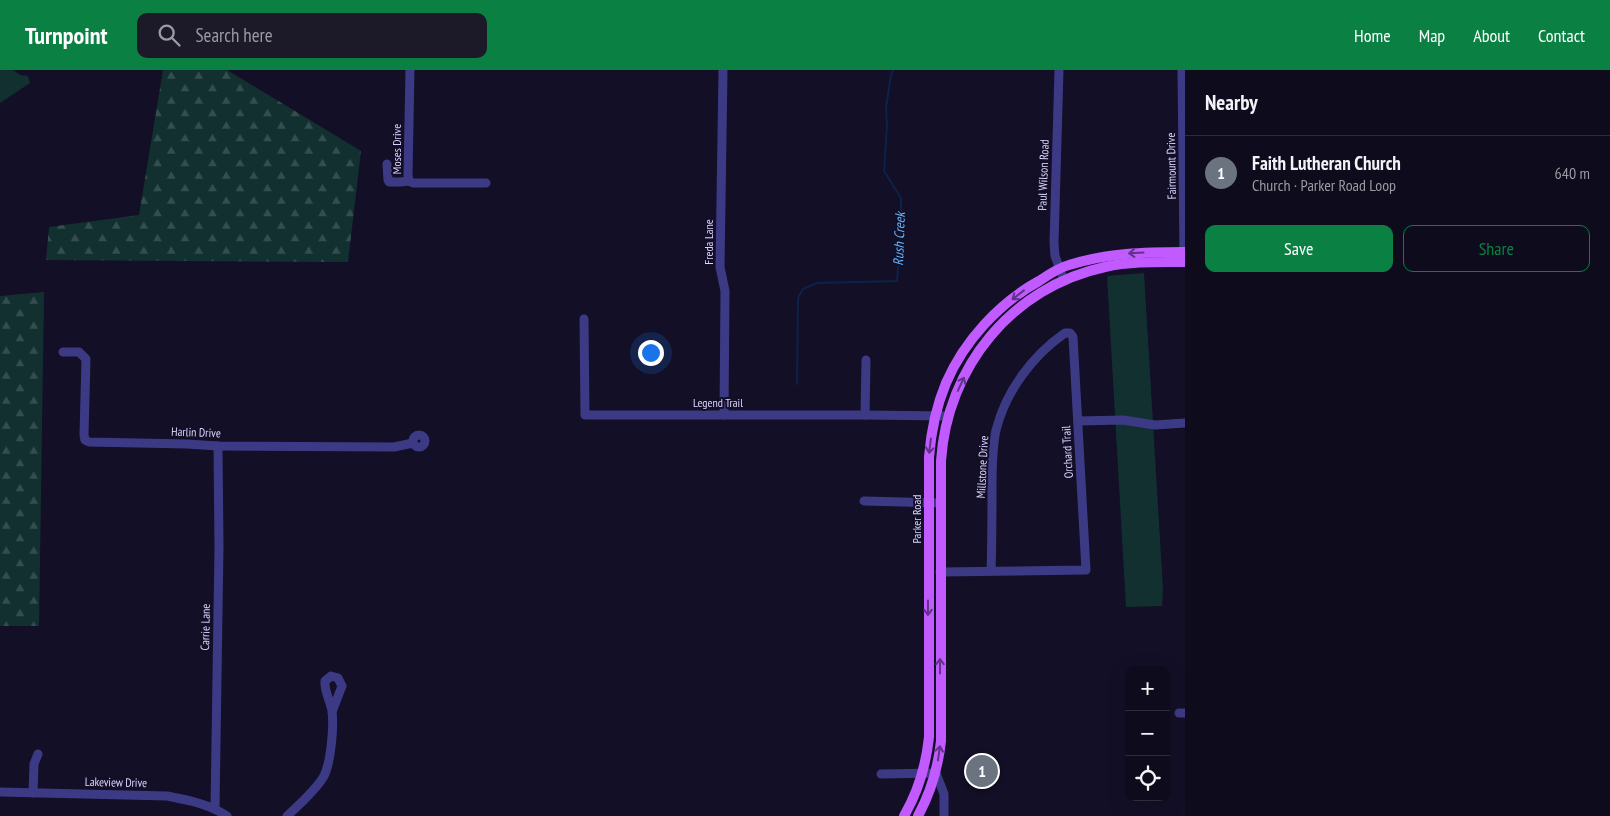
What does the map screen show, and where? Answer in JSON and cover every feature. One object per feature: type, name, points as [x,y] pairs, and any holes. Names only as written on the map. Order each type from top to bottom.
[{"type":"main road","name":"Parker Road","points":[[904,816],[927,758],[929,737],[929,457],[936,416],[946,383],[963,352],[999,310],[1016,296],[1059,269],[1088,260],[1126,254],[1185,257]]},
{"type":"main road","name":"Parker Road","points":[[918,816],[936,773],[941,727],[940,572],[943,440],[948,416],[962,380],[975,357],[1007,318],[1032,298],[1064,280],[1106,267],[1185,257]]},
{"type":"street","name":"Moses Drive","points":[[410,70],[409,180],[414,183],[486,184]]},
{"type":"street","name":"Freda Lane","points":[[724,70],[720,266],[725,291],[724,414]]},
{"type":"street","name":"Paul Wilson Road","points":[[1059,70],[1054,243],[1055,256],[1064,280]]},
{"type":"street","name":"Fairmount Drive","points":[[1182,70],[1185,257]]},
{"type":"street","points":[[388,164],[389,182],[409,180]]},
{"type":"street","name":"Legend Trail","points":[[584,318],[585,414],[948,416]]},
{"type":"street","name":"Millstone Drive","points":[[991,572],[992,462],[996,431],[1006,404],[1018,380],[1034,359],[1051,343],[1065,333],[1070,333]]},
{"type":"street","name":"Orchard Trail","points":[[991,572],[1086,570],[1073,337],[1070,333]]},
{"type":"street","name":"Harlin Drive","points":[[63,352],[79,352],[86,358],[84,435],[85,440],[96,443],[394,447],[413,443]]},
{"type":"street","points":[[865,415],[866,360]]},
{"type":"street","points":[[1078,421],[1123,420],[1155,425],[1185,423]]},
{"type":"street","name":"Carrie Lane","points":[[216,808],[219,547],[218,446]]},
{"type":"street","points":[[864,501],[941,503]]},
{"type":"street","points":[[940,572],[991,572]]},
{"type":"street","points":[[287,816],[304,800],[324,775],[332,744],[332,712]]},
{"type":"street","points":[[33,793],[34,764],[38,754]]},
{"type":"street","points":[[881,774],[936,773],[944,794],[944,816]]},
{"type":"street","name":"Lakeview Drive","points":[[0,792],[167,796],[216,808],[227,816]]},
{"type":"green space","points":[[0,70],[13,70],[20,75],[28,76],[30,83],[0,103]]},
{"type":"green space","points":[[163,70],[227,70],[361,151],[348,262],[46,260],[49,227],[139,215]]},
{"type":"green space","points":[[1144,273],[1163,589],[1162,606],[1126,607],[1107,276]]},
{"type":"green space","points":[[44,292],[39,626],[0,626],[0,296]]},
{"type":"waterway","name":"Rush Creek","points":[[797,384],[798,298],[803,289],[817,283],[897,281],[901,230],[901,198],[884,171],[887,125],[886,108],[893,70]]},
{"type":"place","name":"Faith Lutheran Church","points":[[982,771]]}]
